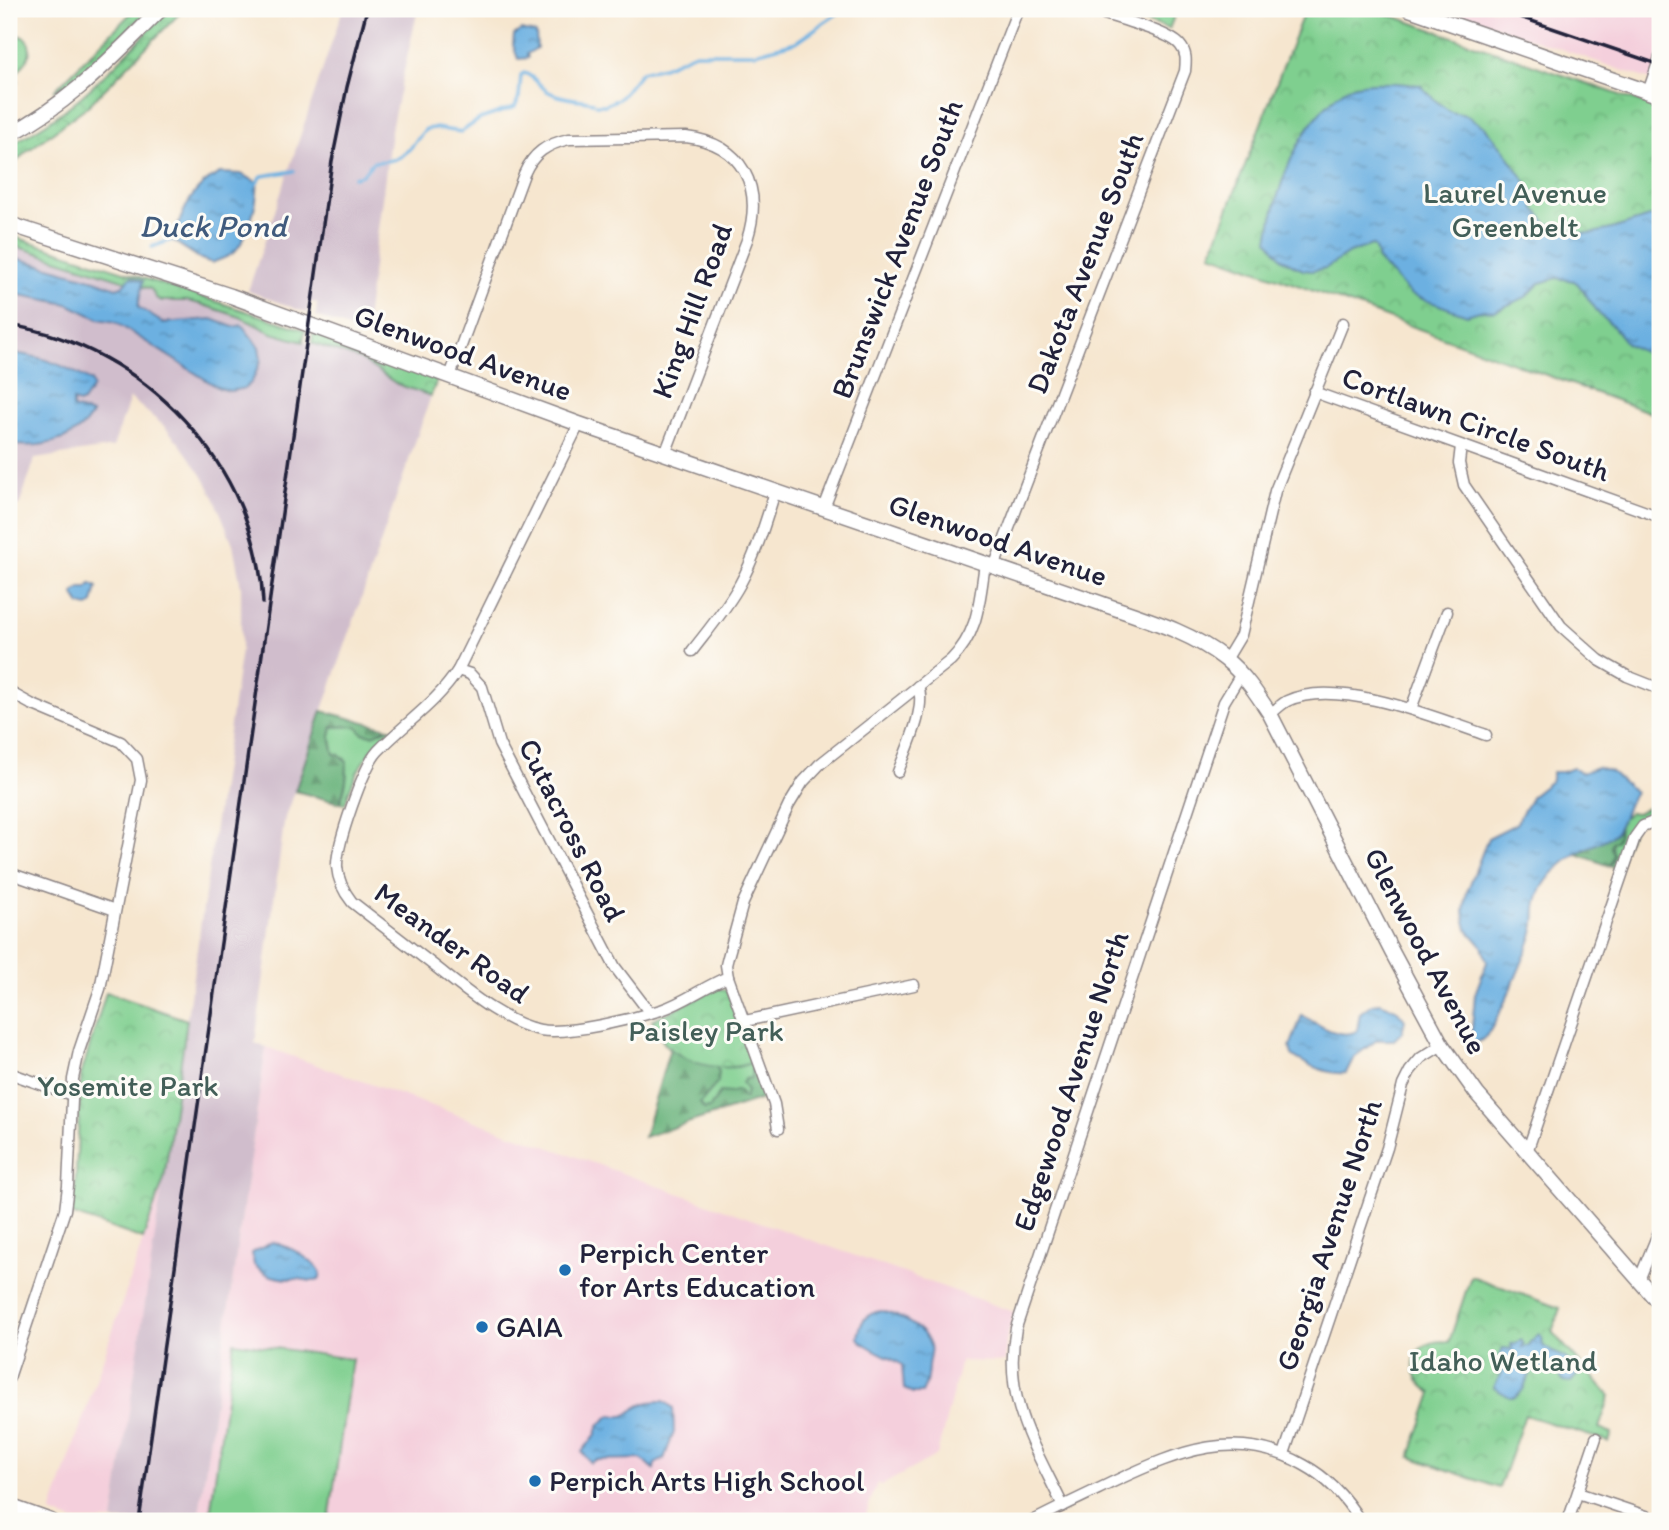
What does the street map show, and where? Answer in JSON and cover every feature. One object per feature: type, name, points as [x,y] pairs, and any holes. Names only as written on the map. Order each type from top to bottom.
[{"type":"street","points":[[9,135],[45,115],[78,91],[160,9]]},
{"type":"street","name":"Brunswick Avenue South","points":[[824,508],[1018,9]]},
{"type":"street","name":"Dakota Avenue South","points":[[728,977],[728,957],[743,903],[798,789],[820,764],[951,660],[971,636],[989,565],[1185,71],[1184,51],[1172,38],[1088,9]]},
{"type":"street","points":[[1409,9],[1654,94],[1660,57]]},
{"type":"street","name":"King Hill Road","points":[[450,376],[524,174],[534,156],[547,146],[569,139],[702,139],[718,145],[737,161],[750,182],[754,212],[747,240],[665,454]]},
{"type":"street","name":"Glenwood Avenue","points":[[9,224],[205,286],[579,424],[1164,626],[1206,646],[1241,674],[1270,714],[1442,1045],[1477,1094],[1660,1304]]},
{"type":"street","points":[[1226,660],[1241,635],[1275,491],[1343,323]]},
{"type":"street","name":"Cortlawn Circle South","points":[[1314,391],[1660,517]]},
{"type":"street","name":"Meander Road","points":[[579,424],[458,670],[443,692],[379,750],[368,765],[355,796],[337,862],[339,879],[352,902],[472,995],[514,1021],[530,1027],[564,1030],[650,1013],[728,977]]},
{"type":"street","points":[[1461,446],[1459,463],[1464,485],[1562,626],[1585,649],[1607,664],[1627,676],[1660,689]]},
{"type":"street","points":[[692,650],[726,607],[744,576],[775,492]]},
{"type":"street","points":[[1411,709],[1447,612]]},
{"type":"street","name":"Cutacross Road","points":[[458,670],[470,674],[482,687],[499,744],[615,967],[650,1013]]},
{"type":"street","name":"Edgewood Avenue North","points":[[1063,1506],[1017,1404],[1012,1367],[1016,1328],[1224,702],[1241,674]]},
{"type":"street","points":[[898,772],[921,706],[918,686]]},
{"type":"street","points":[[9,692],[121,742],[137,759],[140,771],[139,789],[100,989],[76,1063],[65,1210],[9,1378]]},
{"type":"street","points":[[1270,714],[1287,701],[1322,693],[1349,695],[1411,709],[1486,735]]},
{"type":"street","points":[[1527,1152],[1635,837],[1648,822],[1660,819]]},
{"type":"street","points":[[9,873],[115,910]]},
{"type":"street","points":[[728,977],[774,1104],[778,1129]]},
{"type":"street","points":[[745,1021],[914,985]]},
{"type":"street","name":"Georgia Avenue North","points":[[1284,1454],[1387,1148],[1403,1085],[1415,1064],[1428,1052],[1442,1045]]},
{"type":"street","points":[[9,1073],[72,1095]]},
{"type":"street","points":[[1639,1280],[1660,1228]]},
{"type":"street","points":[[1568,1521],[1596,1438]]},
{"type":"street","points":[[1033,1521],[1135,1472],[1191,1450],[1236,1444],[1284,1454],[1312,1469],[1332,1485],[1360,1521]]},
{"type":"street","points":[[1578,1493],[1654,1521]]},
{"type":"street","points":[[9,1506],[51,1521]]},
{"type":"shaded area","points":[[343,9],[418,9],[392,124],[364,334],[316,316],[317,302],[309,303],[307,313],[248,291]]},
{"type":"shaded area","points":[[1446,9],[1660,9],[1660,83],[1627,72]]},
{"type":"shaded area","points":[[9,244],[152,289],[162,301],[200,304],[240,317],[272,333],[336,350],[360,359],[397,384],[431,396],[284,823],[255,1043],[266,1047],[198,1521],[113,1521],[241,650],[241,587],[233,544],[202,475],[164,426],[130,398],[113,447],[35,459],[19,506],[9,503]]},
{"type":"shaded area","name":"Perpich Center for Arts Education","points":[[266,1047],[1014,1312],[1006,1342],[1005,1362],[961,1361],[937,1455],[882,1485],[877,1483],[864,1521],[198,1521]]},
{"type":"shaded area","points":[[164,1179],[113,1521],[74,1521],[51,1513]]},
{"type":"green space","points":[[135,9],[149,9],[77,81],[54,91]]},
{"type":"green space","points":[[170,9],[184,9],[89,105],[25,153],[9,169],[9,145],[55,118],[75,102]]},
{"type":"green space","points":[[1110,9],[1177,9],[1169,29]]},
{"type":"green space","name":"Laurel Avenue Greenbelt","points":[[1305,9],[1373,9],[1660,109],[1660,416],[1211,254]]},
{"type":"green space","points":[[16,34],[27,39],[30,50],[25,63],[15,75],[18,81],[9,85],[9,37]]},
{"type":"green space","points":[[9,235],[305,330],[303,342],[272,333],[240,317],[200,304],[162,301],[156,298],[151,289],[9,244]]},
{"type":"green space","points":[[313,333],[437,380],[431,396],[397,384],[360,359],[312,343]]},
{"type":"green space","points":[[322,711],[388,728],[373,735],[362,733],[357,726],[332,727],[330,736],[334,754],[347,762],[346,781],[340,803],[295,791]]},
{"type":"green space","points":[[357,726],[365,733],[373,735],[388,728],[392,729],[362,763],[345,804],[340,803],[346,781],[345,759],[334,754],[330,736],[332,727]]},
{"type":"green space","points":[[1650,804],[1660,808],[1660,811],[1650,814],[1636,825],[1627,841],[1618,869],[1610,866],[1613,860],[1612,842],[1616,840],[1622,819],[1630,812],[1637,813],[1650,807]]},
{"type":"green space","points":[[1617,830],[1619,834],[1616,841],[1612,842],[1614,854],[1610,866],[1577,854]]},
{"type":"green space","name":"Paisley Park","points":[[718,988],[726,990],[730,997],[753,1062],[742,1066],[719,1067],[695,1062],[665,1044],[652,1020]]},
{"type":"green space","name":"Yosemite Park","points":[[106,992],[187,1020],[164,1179],[143,1239],[71,1214],[75,1192],[81,1075]]},
{"type":"green space","points":[[670,1048],[687,1058],[715,1066],[719,1071],[718,1082],[700,1103],[704,1109],[710,1108],[720,1092],[731,1093],[737,1090],[745,1098],[747,1091],[742,1083],[751,1078],[751,1070],[755,1069],[765,1098],[644,1137]]},
{"type":"green space","points":[[753,1062],[755,1069],[751,1070],[745,1098],[714,1103],[710,1108],[704,1109],[700,1103],[718,1077],[719,1071],[715,1066],[737,1067]]},
{"type":"green space","name":"Idaho Wetland","points":[[1471,1276],[1560,1308],[1552,1332],[1610,1396],[1599,1428],[1612,1433],[1609,1442],[1525,1415],[1499,1488],[1410,1457],[1432,1393],[1416,1376],[1415,1358],[1419,1350],[1426,1345],[1449,1342]]},
{"type":"green space","points":[[234,1342],[352,1359],[329,1521],[209,1521]]},
{"type":"water","points":[[521,30],[536,33],[537,48],[527,54],[528,58],[518,59],[513,45],[514,35]]},
{"type":"water","points":[[1368,83],[1420,85],[1451,112],[1466,115],[1486,128],[1534,194],[1534,208],[1548,224],[1589,233],[1660,214],[1660,354],[1647,354],[1627,344],[1574,281],[1557,278],[1540,283],[1526,297],[1495,311],[1483,310],[1467,315],[1411,295],[1378,260],[1372,245],[1349,253],[1326,268],[1312,271],[1303,270],[1282,259],[1268,240],[1272,220],[1283,178],[1313,121],[1348,88]]},
{"type":"water","name":"Duck Pond","points":[[220,173],[241,174],[257,182],[257,190],[254,210],[243,240],[232,254],[212,263],[172,240],[189,201],[202,186]]},
{"type":"water","points":[[9,256],[116,288],[131,277],[143,281],[138,307],[163,323],[212,319],[233,327],[242,325],[259,347],[261,360],[252,382],[245,388],[230,391],[219,388],[115,322],[99,319],[68,304],[9,293]]},
{"type":"water","points":[[9,353],[52,362],[91,381],[93,387],[83,402],[73,401],[73,408],[92,414],[85,424],[67,437],[56,441],[32,445],[9,444]]},
{"type":"water","points":[[91,584],[97,587],[93,603],[88,607],[80,605],[75,592]]},
{"type":"water","points":[[1597,767],[1610,771],[1635,792],[1620,826],[1610,837],[1570,858],[1547,881],[1537,902],[1533,932],[1506,1000],[1486,1036],[1472,1043],[1475,994],[1487,962],[1482,946],[1467,929],[1464,910],[1467,892],[1488,838],[1516,824],[1532,796],[1552,780],[1552,772],[1573,768],[1582,773]]},
{"type":"water","points":[[1380,1003],[1396,1009],[1405,1020],[1402,1032],[1394,1040],[1377,1040],[1354,1057],[1346,1073],[1318,1069],[1292,1055],[1290,1047],[1302,1015],[1328,1030],[1350,1033],[1357,1031],[1360,1013],[1372,1004]]},
{"type":"water","points":[[272,1242],[285,1246],[312,1262],[321,1273],[319,1280],[279,1278],[254,1265],[252,1253]]},
{"type":"water","points":[[882,1311],[910,1323],[923,1333],[930,1345],[922,1393],[904,1389],[902,1365],[858,1338],[864,1319]]},
{"type":"water","points":[[1539,1334],[1543,1346],[1564,1357],[1571,1363],[1577,1375],[1571,1382],[1564,1381],[1557,1373],[1550,1375],[1542,1369],[1531,1371],[1523,1390],[1515,1397],[1494,1388],[1504,1365],[1498,1362],[1503,1348],[1512,1349],[1511,1344],[1521,1340],[1524,1344],[1522,1347],[1529,1346]]},
{"type":"water","points":[[652,1401],[664,1401],[673,1408],[674,1432],[664,1459],[655,1464],[654,1469],[641,1459],[596,1460],[591,1463],[582,1452],[596,1434],[599,1425],[611,1415],[625,1415]]},
{"type":"waterway","points":[[596,105],[605,105],[620,98],[641,72],[663,67],[695,53],[755,53],[796,42],[844,9]]},
{"type":"waterway","points":[[354,177],[362,175],[373,162],[393,160],[405,154],[426,129],[461,132],[480,119],[515,107],[521,75],[524,73],[552,94],[593,102]]},
{"type":"waterway","points":[[256,184],[262,176],[294,171]]},
{"type":"waterway","points":[[152,247],[176,238]]},
{"type":"railway","points":[[139,1521],[332,161],[367,9]]},
{"type":"railway","points":[[1497,9],[1660,65]]},
{"type":"railway","points":[[9,325],[58,337],[105,358],[147,386],[184,420],[216,460],[240,504],[256,552],[263,603]]},
{"type":"place","name":"Perpich Center for Arts Education","points":[[565,1270]]},
{"type":"place","name":"GAIA","points":[[482,1327]]},
{"type":"place","name":"Perpich Arts High School","points":[[535,1481]]}]
